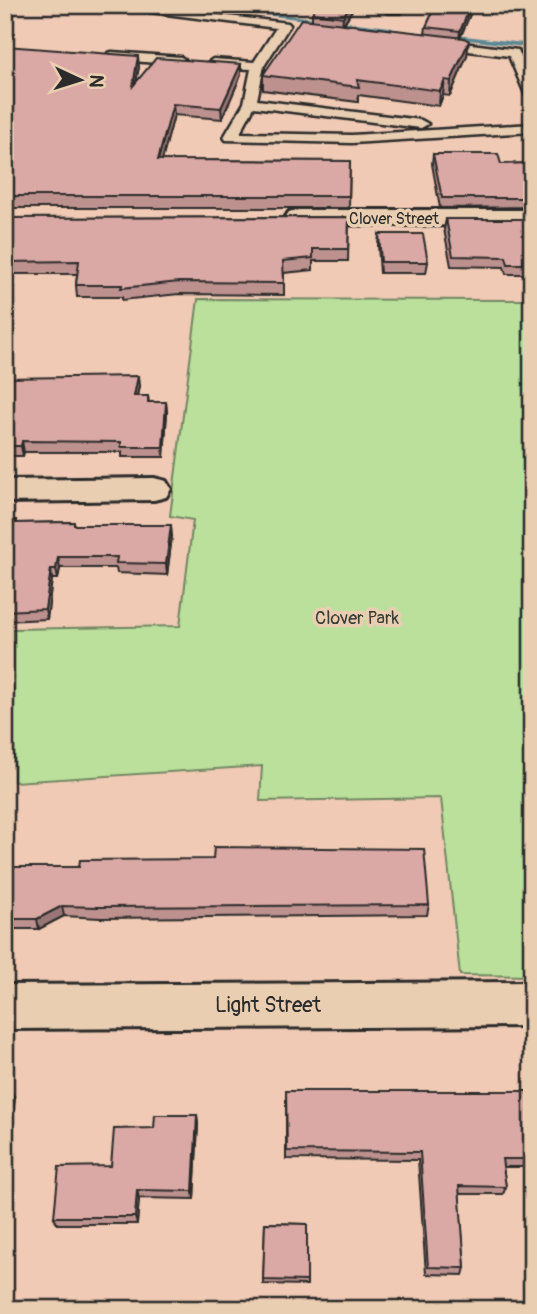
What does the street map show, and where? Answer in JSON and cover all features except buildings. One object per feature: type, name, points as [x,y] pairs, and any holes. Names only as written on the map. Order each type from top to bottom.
[{"type":"street","name":"Clover Street","points":[[268,218],[532,218]]},
{"type":"street","points":[[5,491],[154,489]]},
{"type":"street","name":"Light Street","points":[[5,1007],[532,1004]]},
{"type":"lane","points":[[100,5],[290,26],[258,66],[250,103],[231,137],[352,139],[532,128]]},
{"type":"lane","points":[[432,43],[514,53],[532,96]]},
{"type":"lane","points":[[96,55],[191,62]]},
{"type":"lane","points":[[204,63],[258,66]]},
{"type":"lane","points":[[250,103],[477,131]]},
{"type":"green space","name":"Clover Park","points":[[198,299],[532,300],[532,976],[460,975],[441,798],[260,801],[262,766],[14,782],[12,629],[180,626],[193,520],[170,516]]},
{"type":"waterway","points":[[191,5],[390,29]]},
{"type":"waterway","points":[[448,36],[532,46]]}]
